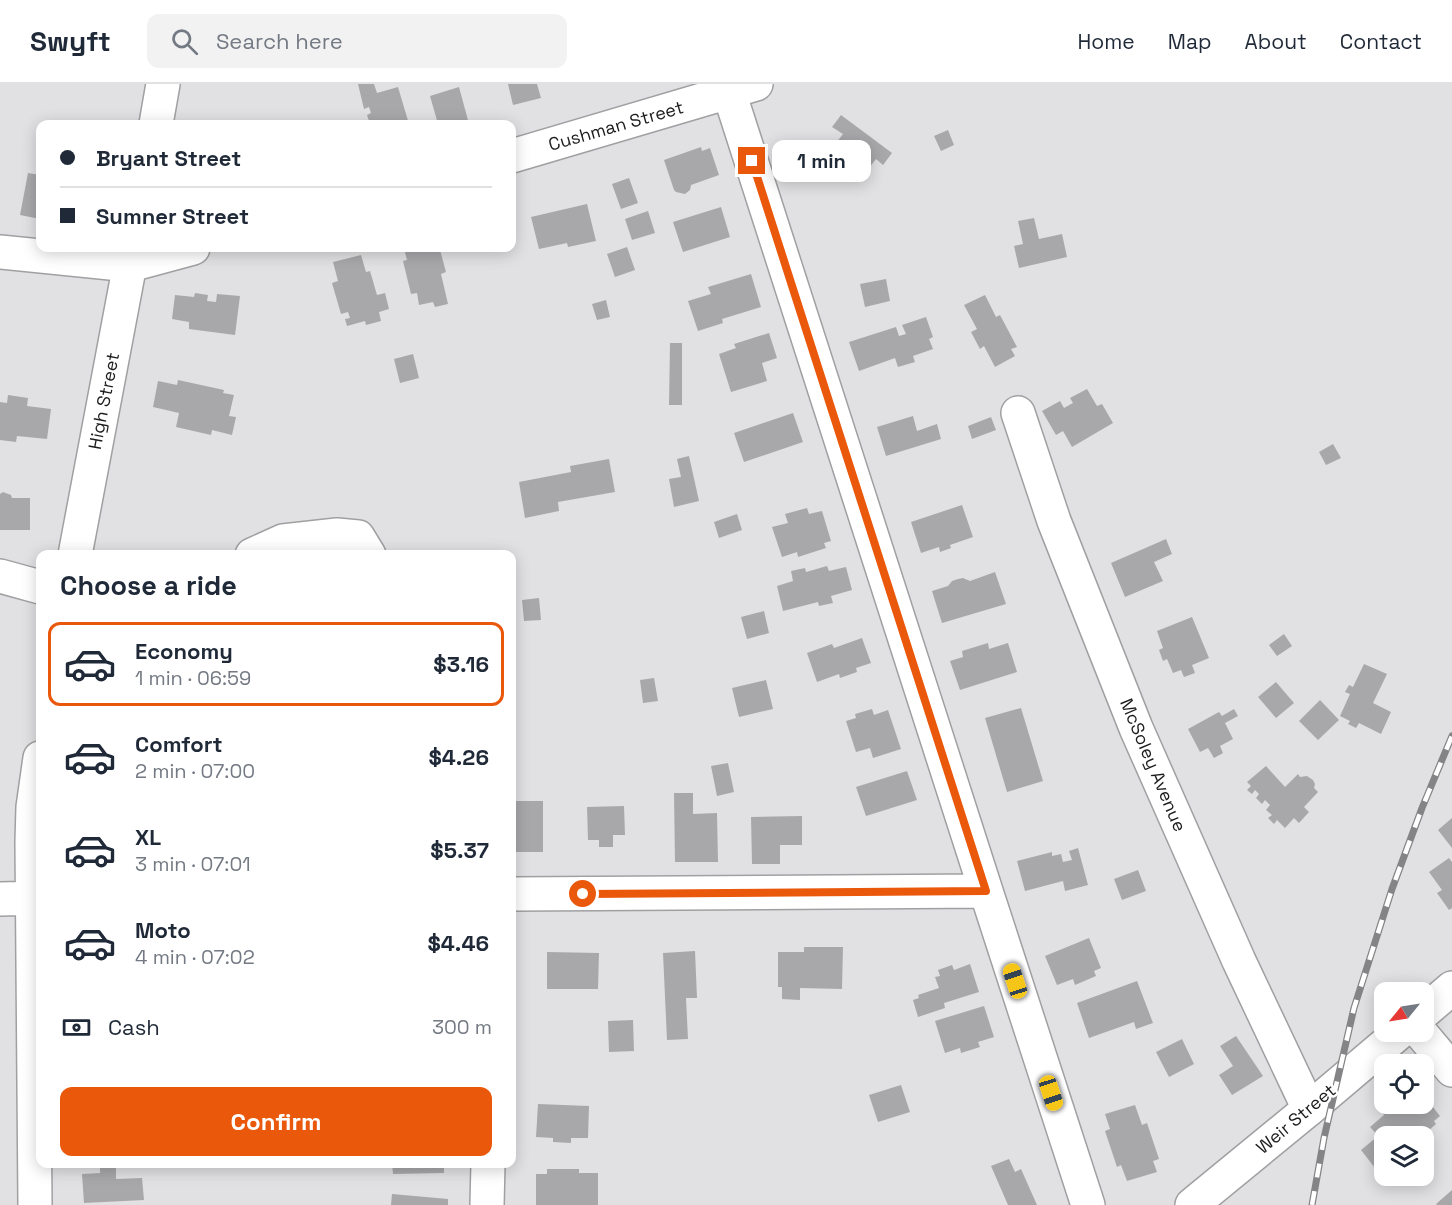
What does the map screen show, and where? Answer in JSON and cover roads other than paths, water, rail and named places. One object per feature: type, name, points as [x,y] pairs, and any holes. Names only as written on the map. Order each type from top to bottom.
[{"type":"street","points":[[157,120],[163,84]]},
{"type":"street","points":[[743,88],[986,891],[1088,1205]]},
{"type":"street","name":"Cushman Street","points":[[516,155],[743,88]]},
{"type":"street","points":[[0,252],[131,256],[162,252]]},
{"type":"street","name":"High Street","points":[[76,550],[131,256]]},
{"type":"street","name":"McSoley Avenue","points":[[1018,413],[1054,521],[1136,728],[1239,961],[1309,1109]]},
{"type":"street","points":[[263,550],[283,541],[337,535],[358,537],[366,550]]},
{"type":"street","points":[[0,576],[36,586]]},
{"type":"street","points":[[35,1205],[36,898],[33,807],[36,786]]},
{"type":"street","points":[[516,894],[986,891]]},
{"type":"street","points":[[0,899],[36,898]]},
{"type":"street","points":[[1434,1003],[1452,988]]},
{"type":"street","name":"Weir Street","points":[[1192,1205],[1388,1042]]},
{"type":"street","points":[[1428,1042],[1452,1070]]},
{"type":"street","points":[[487,1205],[488,1168]]},
{"type":"railway","points":[[1312,1205],[1324,1138],[1354,1008],[1392,889],[1452,736]]}]
